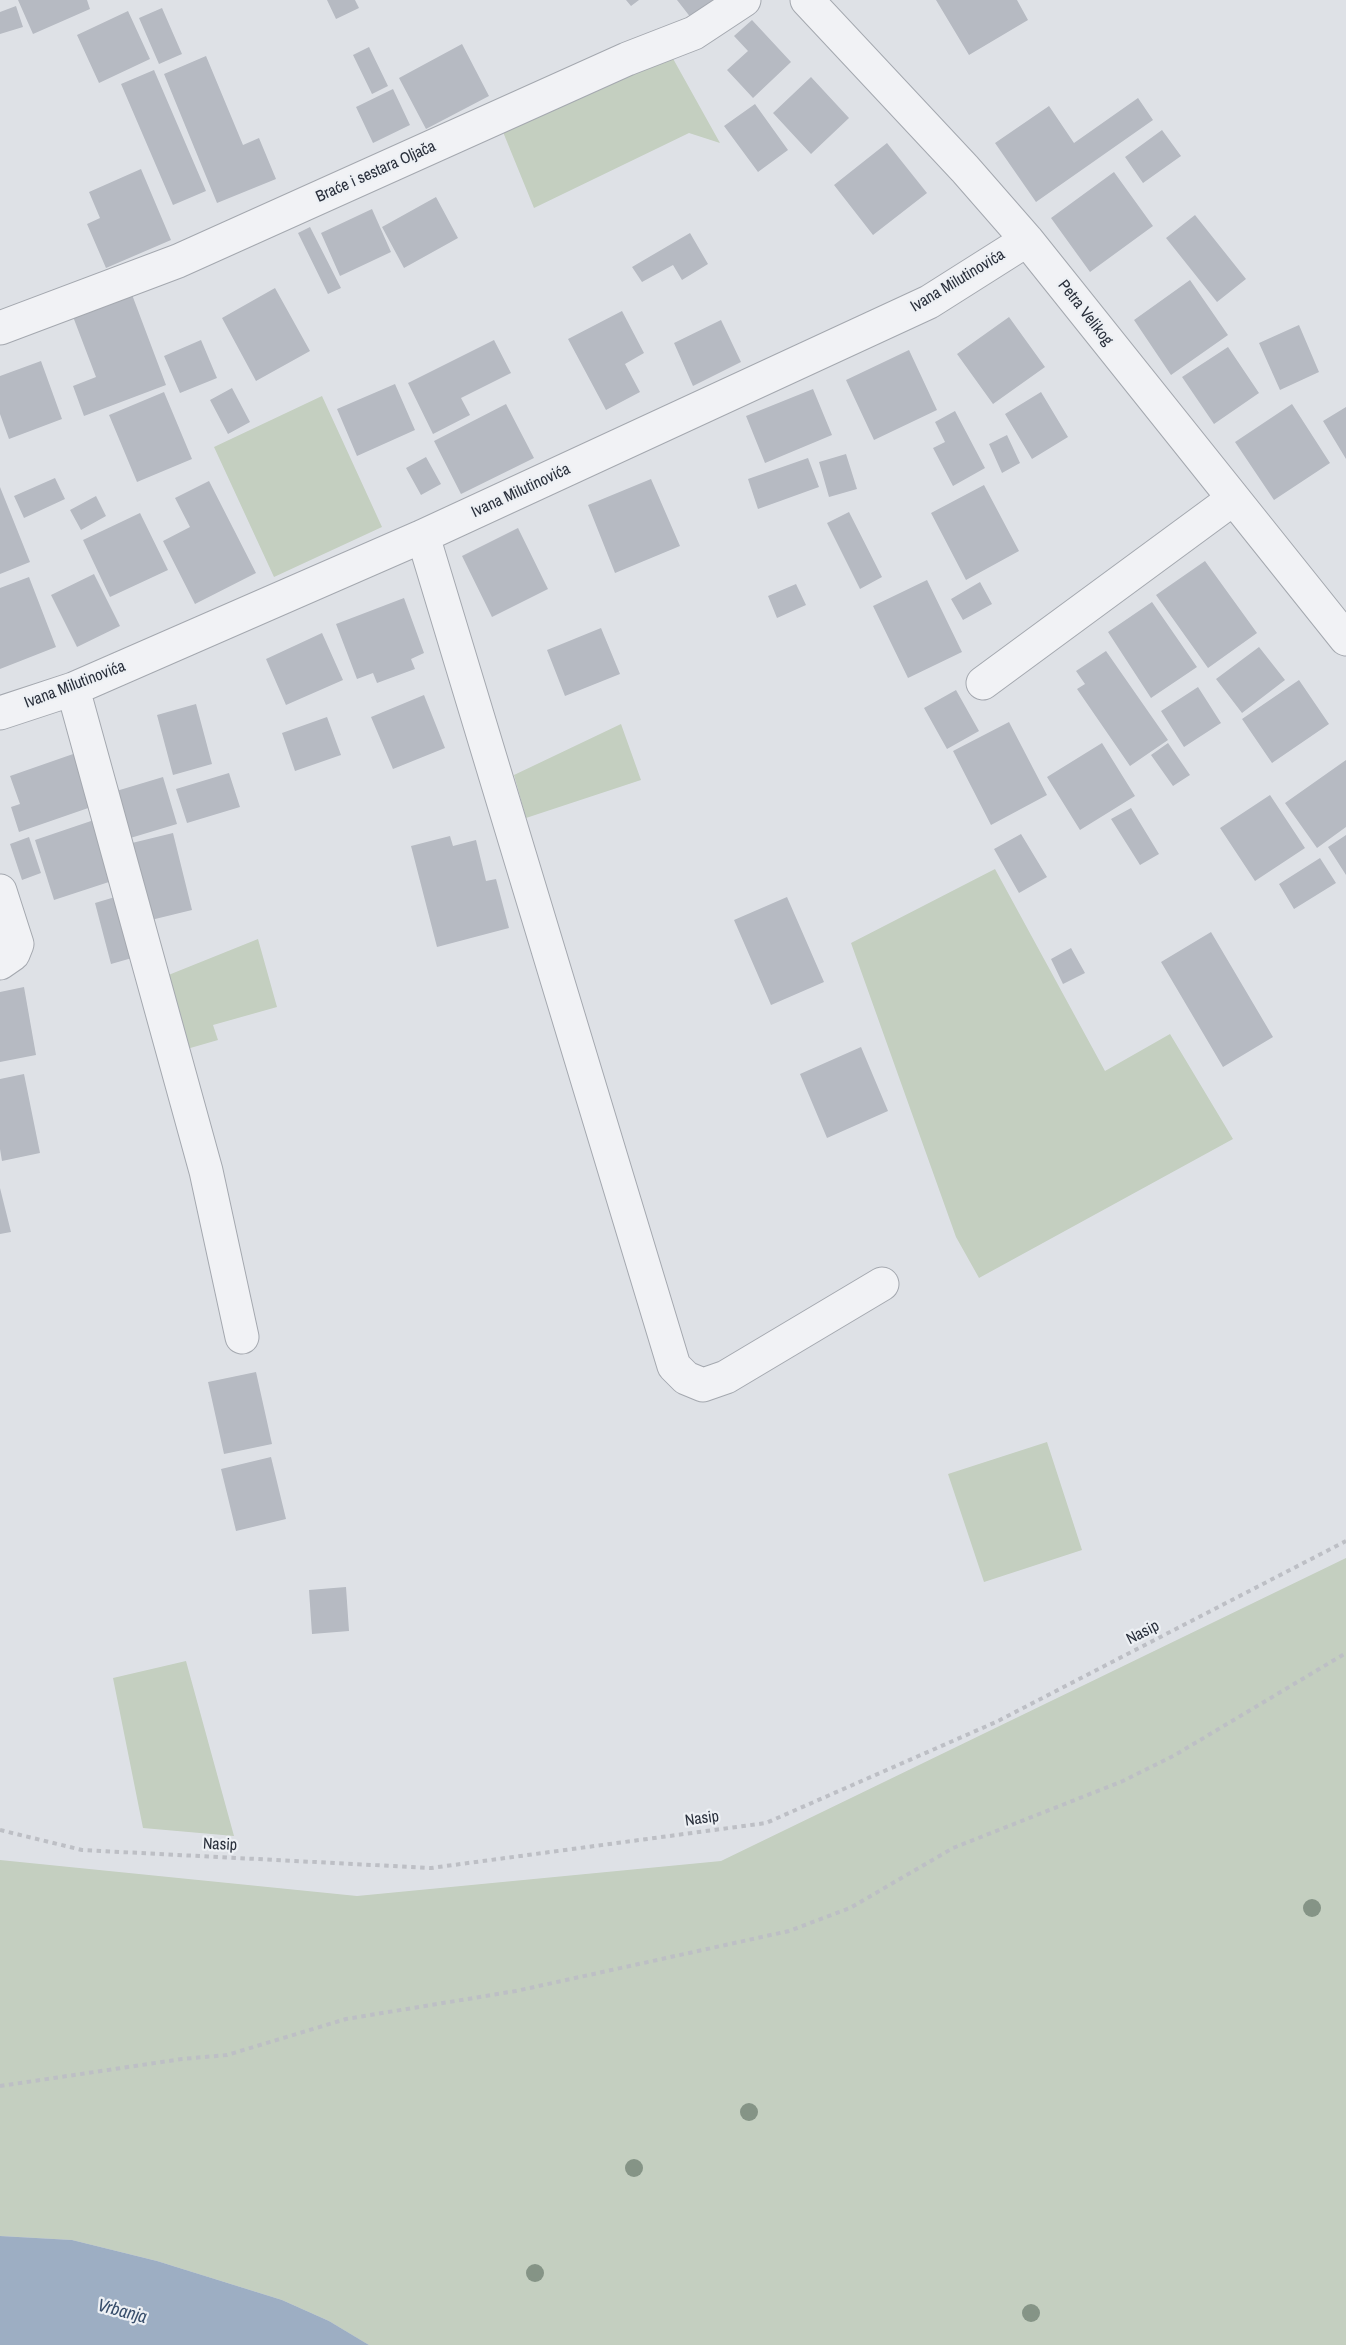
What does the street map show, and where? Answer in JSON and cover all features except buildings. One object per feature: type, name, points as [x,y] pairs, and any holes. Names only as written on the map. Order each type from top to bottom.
[{"type":"street","name":"Braće i sestara Oljača","points":[[0,328],[178,261],[627,59],[694,33],[744,0]]},
{"type":"street","name":"Petra Velikog","points":[[807,0],[965,169],[1027,240],[1346,639]]},
{"type":"street","name":"Ivana Milutinovića","points":[[0,713],[73,689],[423,536],[929,302],[1027,240]]},
{"type":"street","points":[[983,683],[1233,499]]},
{"type":"street","points":[[423,536],[674,1366],[686,1378],[703,1385],[726,1377],[882,1284]]},
{"type":"street","points":[[73,689],[206,1171],[242,1337]]},
{"type":"street","points":[[0,891],[17,944],[13,954],[0,963]]},
{"type":"path","name":"Nasip","points":[[0,1830],[82,1850],[431,1868],[766,1822],[996,1722],[1346,1541]]},
{"type":"path","points":[[0,2086],[182,2059],[227,2055],[346,2019],[516,1991],[789,1931],[850,1908],[953,1848],[1123,1781],[1175,1755],[1346,1653]]},
{"type":"green space","points":[[671,55],[720,143],[689,133],[534,208],[503,132]]},
{"type":"green space","points":[[322,396],[382,527],[274,577],[214,447]]},
{"type":"green space","points":[[621,724],[641,780],[526,818],[514,775]]},
{"type":"green space","points":[[995,869],[1105,1071],[1170,1034],[1233,1139],[979,1278],[956,1237],[851,943]]},
{"type":"green space","points":[[258,939],[277,1007],[213,1025],[218,1040],[180,1051],[161,978]]},
{"type":"green space","points":[[1047,1442],[1082,1550],[984,1582],[948,1474]]},
{"type":"green space","points":[[1346,1558],[1346,2345],[369,2345],[329,2321],[282,2300],[157,2261],[72,2240],[0,2236],[0,1860],[357,1896],[721,1861]]},
{"type":"green space","points":[[186,1661],[234,1836],[143,1828],[113,1678]]},
{"type":"water","name":"Vrbanja","points":[[0,2236],[72,2240],[157,2261],[282,2300],[329,2321],[369,2345],[0,2345]]}]
